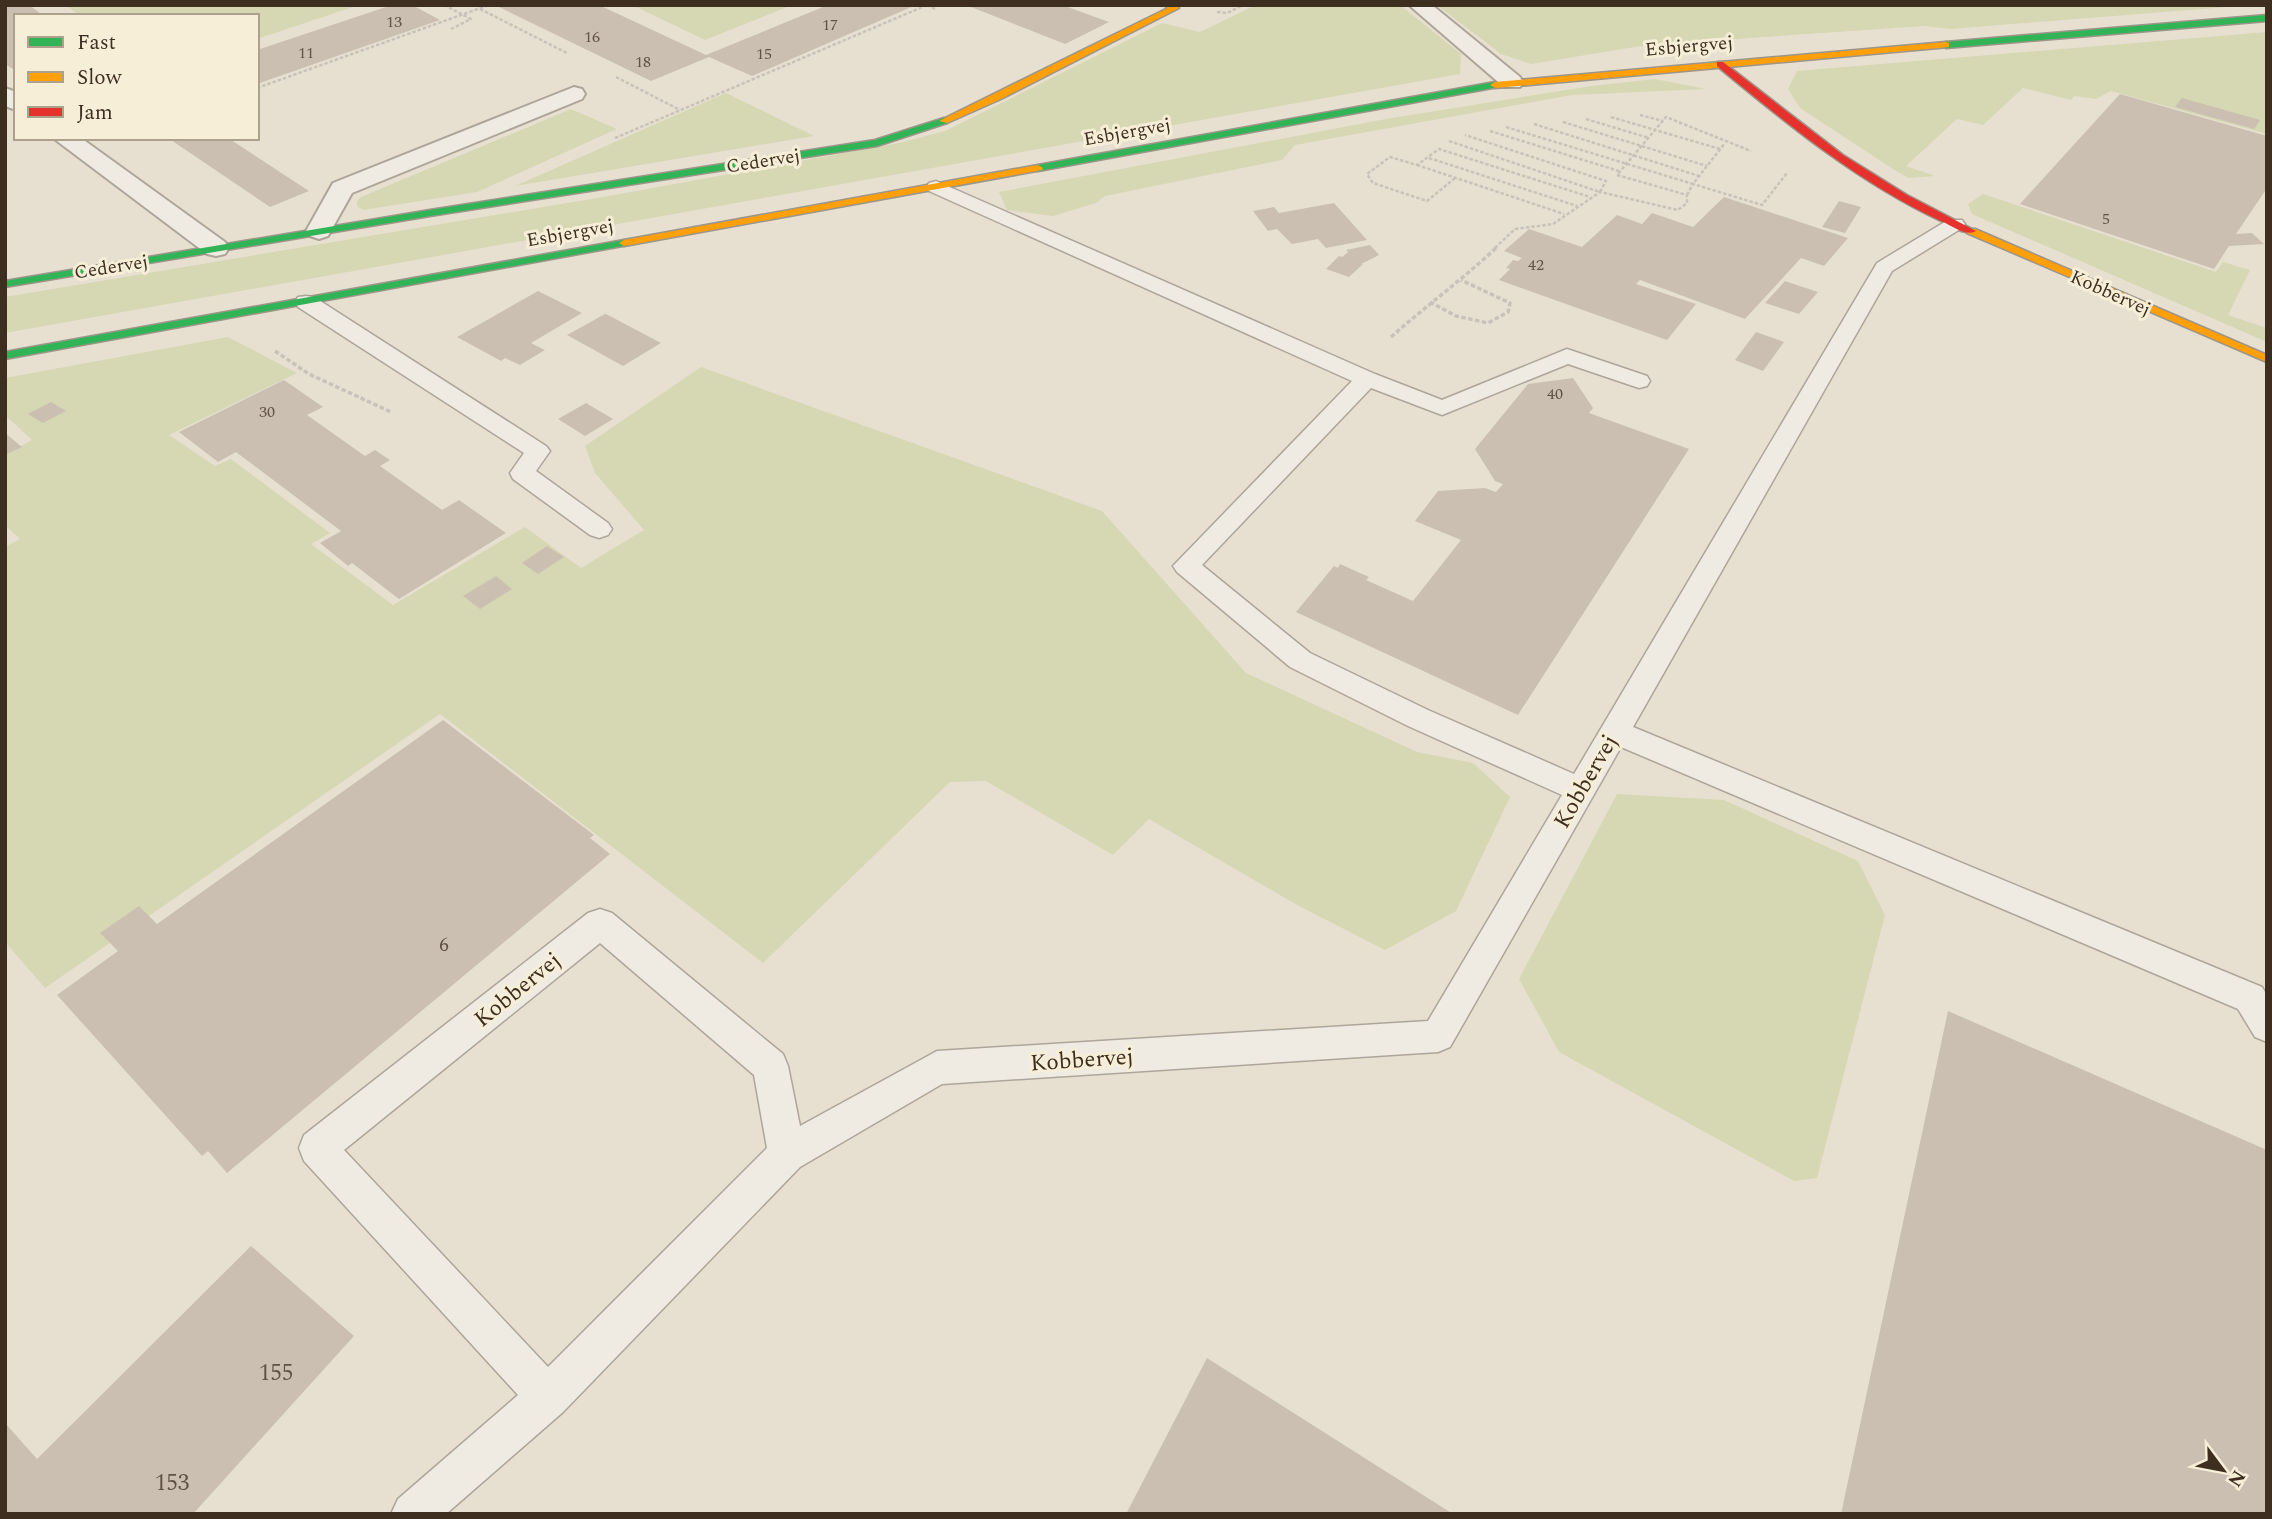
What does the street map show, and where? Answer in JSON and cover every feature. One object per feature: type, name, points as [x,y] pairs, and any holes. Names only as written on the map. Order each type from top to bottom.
[{"type":"main road","name":"Cedervej","points":[[5,284],[319,231],[877,143],[932,126],[998,97],[1175,8],[1168,5]]},
{"type":"main road","name":"Esbjergvej","points":[[5,356],[1511,82],[2267,18]]},
{"type":"main road","name":"Kobbervej","points":[[1720,64],[1788,121],[1854,167],[1955,224],[2267,359]]},
{"type":"street","points":[[1419,5],[1511,82]]},
{"type":"street","points":[[319,231],[342,188],[574,94]]},
{"type":"street","points":[[68,140],[216,248]]},
{"type":"lane","points":[[936,187],[1367,379],[1442,408],[1567,356],[1639,381]]},
{"type":"lane","name":"Kobbervej","points":[[548,1396],[317,1149],[600,923],[770,1066],[787,1154],[937,1068],[1438,1036],[1884,267],[1955,224]]},
{"type":"lane","points":[[306,302],[538,451],[522,473],[599,529]]},
{"type":"lane","points":[[1367,379],[1186,566],[1300,660],[1418,718],[1579,789]]},
{"type":"lane","points":[[1614,731],[2250,998],[2267,1026]]},
{"type":"lane","points":[[413,1514],[548,1396],[787,1154]]},
{"type":"path","points":[[444,5],[471,19],[451,29]]},
{"type":"path","points":[[259,87],[489,5]]},
{"type":"path","points":[[607,141],[927,5],[935,9]]},
{"type":"path","points":[[850,38],[859,41]]},
{"type":"path","points":[[323,65],[332,70]]},
{"type":"path","points":[[776,70],[783,74]]},
{"type":"path","points":[[1576,116],[1648,138]]},
{"type":"path","points":[[1687,195],[1617,175],[1666,117],[1725,143],[1759,154]]},
{"type":"path","points":[[1529,122],[1699,176]]},
{"type":"path","points":[[1562,122],[1707,166]]},
{"type":"path","points":[[1494,123],[1762,205],[1793,165]]},
{"type":"path","points":[[1483,129],[1619,171]]},
{"type":"path","points":[[1655,130],[1720,149]]},
{"type":"path","points":[[1391,337],[1461,279],[1515,229],[1553,224],[1600,192],[1606,181],[1459,133]]},
{"type":"path","points":[[1449,141],[1600,192],[1678,210],[1687,203],[1687,195],[1693,184],[1725,143]]},
{"type":"path","points":[[1417,165],[1439,149],[1591,198]]},
{"type":"path","points":[[1455,178],[1427,201],[1368,179],[1367,174],[1390,157],[1417,165],[1565,214]]},
{"type":"path","points":[[1428,157],[1577,206]]},
{"type":"path","points":[[1430,302],[1455,316],[1488,323],[1508,312],[1510,303],[1461,279]]},
{"type":"green space","points":[[65,5],[359,5],[259,38],[259,14],[78,14]]},
{"type":"green space","points":[[632,5],[792,5],[705,40]]},
{"type":"green space","points":[[1256,5],[1400,5],[1461,54],[1460,74],[5,333],[5,297],[603,197],[899,143],[945,131],[1162,23],[1200,32]]},
{"type":"green space","points":[[1437,5],[2253,5],[1950,29],[1925,26],[1647,45],[1531,64],[1501,54]]},
{"type":"green space","points":[[2267,32],[2267,134],[2111,91],[2096,99],[2074,96],[2071,100],[2023,88],[1983,125],[1957,119],[1906,166],[1935,176],[1909,178],[1893,169],[1800,108],[1788,89],[1797,71]]},
{"type":"green space","points":[[1655,79],[1706,89],[1572,95],[1295,145],[1282,160],[1105,196],[1096,203],[1053,216],[1007,210],[999,192],[1386,119],[1591,86]]},
{"type":"green space","points":[[726,93],[814,136],[515,186]]},
{"type":"green space","points":[[571,109],[617,129],[477,192],[363,210],[357,206],[361,197]]},
{"type":"green space","points":[[1983,194],[2216,272],[2223,262],[2250,270],[2228,315],[2267,328],[2267,342],[1972,214],[1968,204]]},
{"type":"green space","points":[[228,337],[297,373],[169,435],[215,466],[231,459],[330,533],[311,544],[393,605],[525,527],[581,568],[644,530],[595,473],[585,446],[701,367],[1102,511],[1246,673],[1417,752],[1473,763],[1510,797],[1456,911],[1385,950],[1297,905],[1149,819],[1113,855],[986,781],[950,782],[763,963],[440,714],[45,988],[5,942],[5,547],[20,539],[5,525],[5,455],[32,440],[5,415],[5,378]]},
{"type":"green space","points":[[1617,794],[1724,800],[1858,861],[1885,915],[1817,1178],[1794,1181],[1559,1052],[1519,979]]},
{"type":"building","points":[[5,5],[29,5],[41,14],[14,14],[14,70],[5,64]]},
{"type":"building","points":[[392,5],[412,5],[440,20],[259,83],[259,49]]},
{"type":"building","points":[[599,5],[706,55],[828,5],[916,5],[752,76],[709,57],[651,81],[499,7]]},
{"type":"building","points":[[966,5],[1062,5],[1109,22],[1065,44]]},
{"type":"building","points":[[2120,94],[2267,136],[2267,188],[2236,234],[2252,233],[2264,244],[2229,246],[2214,269],[2020,204]]},
{"type":"building","points":[[2182,98],[2260,120],[2254,129],[2175,107]]},
{"type":"building","points":[[171,140],[231,140],[309,191],[270,207]]},
{"type":"building","points":[[1724,197],[1848,238],[1824,266],[1801,258],[1745,319],[1640,280],[1636,284],[1696,304],[1667,340],[1499,280],[1510,269],[1506,268],[1513,260],[1522,258],[1504,251],[1529,229],[1582,247],[1617,215],[1642,224],[1652,213],[1693,227]]},
{"type":"building","points":[[1839,201],[1861,207],[1845,233],[1822,227]]},
{"type":"building","points":[[1334,203],[1367,240],[1326,248],[1318,239],[1292,244],[1277,229],[1268,231],[1253,211],[1274,207],[1279,213]]},
{"type":"building","points":[[1370,245],[1379,255],[1361,264],[1349,277],[1326,269],[1339,256],[1342,257],[1348,252],[1346,250]]},
{"type":"building","points":[[1785,281],[1818,292],[1799,314],[1765,303]]},
{"type":"building","points":[[538,291],[582,313],[531,343],[545,350],[520,365],[505,358],[501,361],[457,337]]},
{"type":"building","points":[[605,314],[661,343],[623,366],[567,335]]},
{"type":"building","points":[[1756,332],[1784,342],[1763,371],[1735,360]]},
{"type":"building","points":[[1573,378],[1593,408],[1589,413],[1689,449],[1518,715],[1296,612],[1334,566],[1338,568],[1340,564],[1369,577],[1366,580],[1413,601],[1461,540],[1415,521],[1438,491],[1485,488],[1496,492],[1503,484],[1495,481],[1475,449],[1528,384]]},
{"type":"building","points":[[284,380],[323,407],[307,415],[365,456],[375,450],[390,460],[380,466],[442,510],[459,500],[506,533],[399,599],[352,563],[348,566],[320,543],[341,531],[236,452],[218,462],[179,432]]},
{"type":"building","points":[[51,402],[66,411],[43,423],[28,414]]},
{"type":"building","points":[[586,403],[613,419],[585,436],[558,419]]},
{"type":"building","points":[[5,433],[22,447],[5,455]]},
{"type":"building","points":[[547,546],[564,557],[538,574],[522,563]]},
{"type":"building","points":[[496,576],[512,589],[480,609],[463,596]]},
{"type":"building","points":[[443,720],[594,835],[590,838],[610,854],[227,1173],[208,1151],[202,1156],[57,995],[118,951],[100,933],[139,906],[157,924]]},
{"type":"building","points":[[1948,1011],[2267,1150],[2267,1514],[1841,1514]]},
{"type":"building","points":[[251,1246],[354,1336],[193,1514],[5,1514],[5,1423],[37,1459]]},
{"type":"building","points":[[1207,1358],[1453,1514],[1126,1514]]},
{"type":"traffic: fast","points":[[1946,45],[2267,18]]},
{"type":"traffic: fast","points":[[1038,168],[1495,85]]},
{"type":"traffic: fast","points":[[5,284],[430,213],[877,143],[944,121]]},
{"type":"traffic: fast","points":[[5,356],[624,243]]},
{"type":"traffic: slow","points":[[944,121],[998,97],[1175,8],[1168,5]]},
{"type":"traffic: slow","points":[[1495,85],[1946,45]]},
{"type":"traffic: slow","points":[[624,243],[1038,168]]},
{"type":"traffic: slow","points":[[1971,231],[2267,359]]},
{"type":"traffic: jam","points":[[1720,64],[1809,135],[1871,178],[1971,231]]}]
